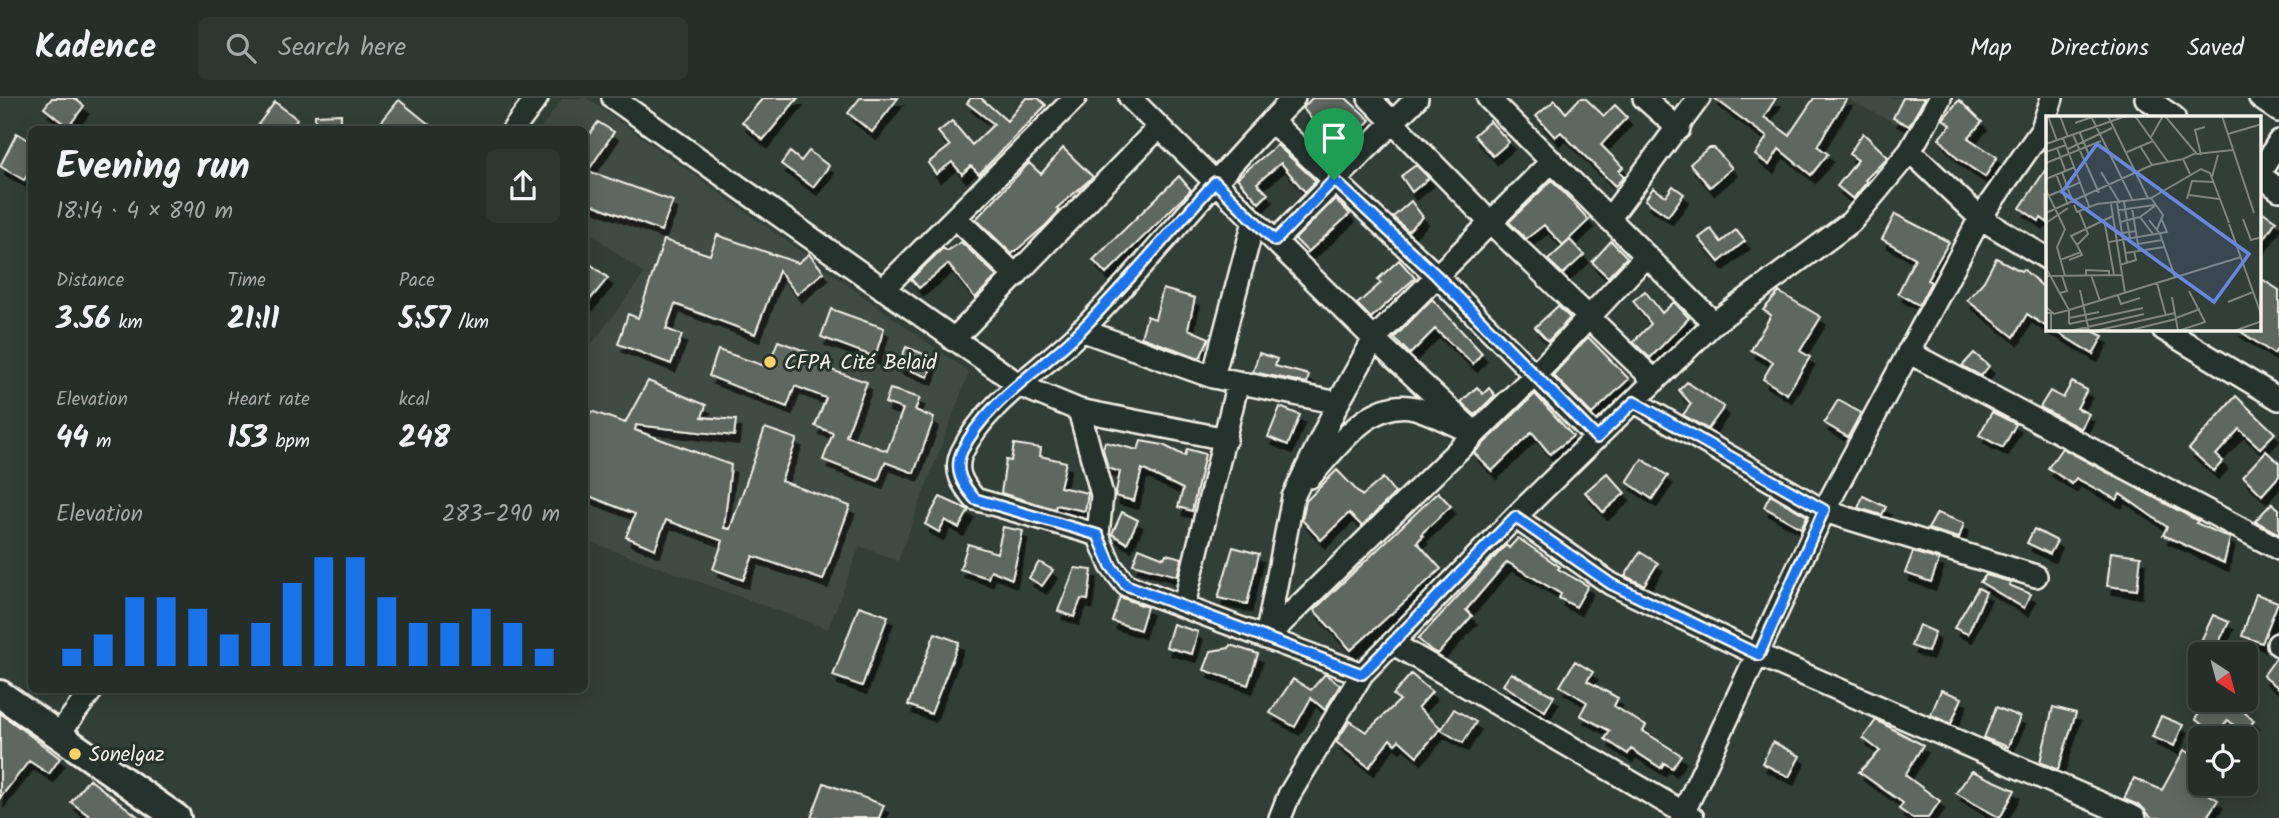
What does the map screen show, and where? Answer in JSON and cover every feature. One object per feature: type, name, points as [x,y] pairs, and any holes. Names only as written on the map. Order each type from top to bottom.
[{"type":"main road","points":[[0,694],[177,818]]},
{"type":"street","points":[[516,126],[537,98]]},
{"type":"street","points":[[613,98],[1021,386],[1079,410],[1226,439]]},
{"type":"street","points":[[883,289],[1074,98]]},
{"type":"street","points":[[1130,98],[1374,339],[1475,433]]},
{"type":"street","points":[[1098,535],[975,499],[961,483],[958,466],[962,452],[996,402],[1021,386],[1081,330],[1294,98]]},
{"type":"street","points":[[1369,98],[1490,222],[1655,381]]},
{"type":"street","points":[[1275,241],[1417,98]]},
{"type":"street","points":[[1488,98],[1714,323]]},
{"type":"street","points":[[1644,98],[1679,129]]},
{"type":"street","points":[[1609,219],[1679,129],[1699,98]]},
{"type":"street","points":[[1280,818],[1289,795],[1362,674],[1515,517],[1714,323],[1851,222],[1910,151],[1940,98]]},
{"type":"street","points":[[2048,116],[2052,98]]},
{"type":"street","points":[[2052,116],[2064,98]]},
{"type":"street","points":[[2146,98],[2173,116]]},
{"type":"street","points":[[2260,98],[2279,111]]},
{"type":"street","points":[[1271,121],[1436,275],[1597,438]]},
{"type":"street","points":[[1392,643],[1686,816],[1824,510],[1980,218],[2046,124]]},
{"type":"street","points":[[953,340],[1159,127]]},
{"type":"street","points":[[2262,171],[2279,141]]},
{"type":"street","points":[[1910,151],[1980,218],[2046,258]]},
{"type":"street","points":[[1266,638],[1293,497],[1338,403],[1374,339],[1552,161]]},
{"type":"street","points":[[2262,176],[2279,190]]},
{"type":"street","points":[[956,218],[1016,276]]},
{"type":"street","points":[[1213,377],[1254,221]]},
{"type":"street","points":[[1266,638],[1590,320],[1646,256]]},
{"type":"street","points":[[1081,330],[1213,377],[1338,403]]},
{"type":"street","points":[[2167,331],[2279,399]]},
{"type":"street","points":[[1908,352],[2279,549]]},
{"type":"street","points":[[1184,606],[1238,382]]},
{"type":"street","points":[[1634,402],[1824,510],[2036,576]]},
{"type":"street","points":[[1293,497],[1354,427],[1382,410],[1413,407],[1475,433]]},
{"type":"street","points":[[1079,410],[1102,495],[1098,535],[1111,566],[1126,585],[1362,674]]},
{"type":"street","points":[[1515,517],[1611,584],[1759,655],[2135,818]]},
{"type":"street","points":[[58,735],[90,693]]},
{"type":"shaded area","name":"CFPA Cité Belaid","points":[[563,98],[587,98],[969,372],[898,561],[860,546],[828,629],[588,541],[588,349],[644,274],[588,231],[588,126],[543,126]]},
{"type":"shaded area","points":[[1845,98],[1931,98],[1912,132]]},
{"type":"building","points":[[52,98],[74,98],[84,106],[69,126],[44,108]]},
{"type":"building","points":[[763,98],[798,98],[763,140],[742,122]]},
{"type":"building","points":[[860,98],[898,98],[872,132],[848,113]]},
{"type":"building","points":[[971,98],[981,98],[1007,121],[1026,98],[1038,98],[1046,105],[979,174],[971,166],[962,174],[952,162],[936,174],[928,163],[950,146],[938,132],[952,121],[972,145],[994,124],[967,103]]},
{"type":"building","points":[[1312,98],[1346,98],[1370,120],[1333,160],[1317,146],[1325,137],[1303,108]]},
{"type":"building","points":[[1580,98],[1585,98],[1604,116],[1615,105],[1627,117],[1601,145],[1623,167],[1619,171],[1624,177],[1615,186],[1561,132],[1555,137],[1536,116],[1555,100],[1566,113]]},
{"type":"building","points":[[1714,98],[1776,98],[1764,117],[1789,135],[1814,98],[1847,98],[1817,146],[1828,154],[1811,175],[1779,149],[1769,165],[1755,155],[1767,137]]},
{"type":"building","points":[[1903,98],[1925,98],[1909,126],[1893,118]]},
{"type":"building","points":[[399,100],[431,126],[378,126]]},
{"type":"building","points":[[1959,100],[1982,122],[1968,138],[1997,157],[1985,177],[1957,158],[1939,138],[1951,125],[1943,119]]},
{"type":"building","points":[[275,102],[297,119],[292,126],[257,126]]},
{"type":"building","points":[[341,114],[341,126],[315,126],[315,115]]},
{"type":"building","points":[[1490,121],[1509,142],[1493,156],[1474,135]]},
{"type":"building","points":[[598,122],[614,132],[588,171],[588,136]]},
{"type":"building","points":[[17,133],[28,140],[28,174],[24,180],[0,166]]},
{"type":"building","points":[[1863,133],[1888,157],[1865,180],[1867,182],[1853,199],[1837,186],[1858,160],[1849,154]]},
{"type":"building","points":[[1277,145],[1316,181],[1305,192],[1281,163],[1257,183],[1268,194],[1259,203],[1237,178]]},
{"type":"building","points":[[1063,148],[1093,177],[1057,208],[1059,211],[1045,226],[1012,254],[976,219],[1029,163],[1041,174]]},
{"type":"building","points":[[1708,148],[1714,148],[1732,168],[1710,187],[1690,164]]},
{"type":"building","points":[[809,151],[829,166],[813,187],[781,164],[790,152],[801,161]]},
{"type":"building","points":[[1416,165],[1429,178],[1412,192],[1401,176]]},
{"type":"building","points":[[2046,169],[2046,222],[2041,218],[2039,221],[2020,208]]},
{"type":"building","points":[[588,171],[673,201],[661,231],[588,203]]},
{"type":"building","points":[[1179,176],[1191,190],[1106,274],[1093,260]]},
{"type":"building","points":[[1552,180],[1589,220],[1563,245],[1544,225],[1526,239],[1509,222]]},
{"type":"building","points":[[1673,186],[1684,194],[1668,216],[1645,200],[1653,188],[1666,196]]},
{"type":"building","points":[[1335,199],[1350,214],[1308,252],[1295,239]]},
{"type":"building","points":[[1411,201],[1423,217],[1408,231],[1393,217]]},
{"type":"building","points":[[2262,211],[2276,221],[2262,242]]},
{"type":"building","points":[[1895,214],[1949,242],[1927,280],[1931,282],[1919,305],[1898,293],[1915,258],[1882,239]]},
{"type":"building","points":[[1711,229],[1721,242],[1736,230],[1745,241],[1719,262],[1699,238]]},
{"type":"building","points":[[717,235],[798,263],[809,254],[824,272],[797,294],[779,271],[755,334],[675,304],[666,329],[682,335],[671,364],[618,344],[628,314],[638,318],[664,240],[710,255]]},
{"type":"building","points":[[1570,240],[1584,255],[1563,274],[1548,260]]},
{"type":"building","points":[[1611,241],[1627,257],[1608,277],[1592,262]]},
{"type":"building","points":[[961,242],[997,276],[975,298],[948,264],[919,288],[911,279],[943,248],[947,251]]},
{"type":"building","points":[[1996,258],[2021,271],[2023,269],[2046,289],[2046,327],[2027,314],[2014,337],[1967,300],[1984,281]]},
{"type":"building","points":[[1399,260],[1415,278],[1371,318],[1357,304],[1381,283],[1377,280]]},
{"type":"building","points":[[588,262],[608,278],[588,302]]},
{"type":"building","points":[[2262,279],[2279,290],[2279,346],[2274,354],[2240,331],[2262,331]]},
{"type":"building","points":[[1163,289],[1195,298],[1188,329],[1209,338],[1200,358],[1141,337],[1147,316],[1155,319]]},
{"type":"building","points":[[1645,291],[1662,313],[1674,302],[1689,318],[1650,358],[1633,342],[1651,324],[1633,301]]},
{"type":"building","points":[[1779,292],[1821,317],[1800,351],[1810,357],[1787,394],[1763,379],[1773,362],[1751,350],[1771,315],[1763,310]]},
{"type":"building","points":[[1432,299],[1482,353],[1473,364],[1435,329],[1410,354],[1394,338]]},
{"type":"building","points":[[1558,306],[1570,318],[1548,341],[1535,327]]},
{"type":"building","points":[[831,309],[884,328],[875,357],[821,337]]},
{"type":"building","points":[[2055,331],[2093,331],[2103,336],[2093,354]]},
{"type":"building","points":[[1588,337],[1629,379],[1592,414],[1553,375]]},
{"type":"building","points":[[778,341],[808,352],[804,361],[867,382],[846,436],[887,451],[903,409],[885,403],[890,389],[920,398],[915,410],[934,418],[914,473],[885,462],[878,481],[823,460],[833,433],[815,426],[826,398],[795,386],[787,407],[709,376],[718,350],[768,367]]},
{"type":"building","points":[[906,347],[934,358],[928,377],[898,366]]},
{"type":"building","points":[[1259,353],[1277,359],[1275,366],[1309,375],[1307,383],[1253,372]]},
{"type":"building","points":[[1974,353],[1989,366],[1981,376],[1962,366]]},
{"type":"building","points":[[648,381],[706,405],[702,417],[736,420],[734,436],[636,425],[635,430],[731,465],[724,528],[730,529],[765,428],[797,439],[781,481],[850,506],[823,580],[753,556],[743,580],[713,569],[723,541],[666,520],[655,549],[626,537],[635,514],[588,496],[588,419],[591,411],[625,423]]},
{"type":"building","points":[[1687,382],[1724,407],[1708,429],[1683,415],[1691,404],[1679,390]]},
{"type":"building","points":[[2072,382],[2087,390],[2077,408],[2089,414],[2081,429],[2040,407],[2050,391],[2063,398]]},
{"type":"building","points":[[1477,387],[1483,394],[1489,388],[1495,395],[1475,415],[1461,402]]},
{"type":"building","points":[[1535,394],[1573,436],[1550,454],[1532,432],[1492,471],[1474,453]]},
{"type":"building","points":[[2236,396],[2275,433],[2260,448],[2239,429],[2216,455],[2223,461],[2214,471],[2189,449]]},
{"type":"building","points":[[1838,400],[1861,413],[1848,437],[1824,423]]},
{"type":"building","points":[[1280,407],[1300,415],[1288,445],[1268,437]]},
{"type":"building","points":[[1992,412],[2016,424],[2003,448],[1979,435]]},
{"type":"building","points":[[1141,441],[1163,445],[1185,456],[1187,449],[1205,454],[1192,511],[1178,507],[1183,489],[1142,469],[1134,501],[1115,496],[1120,472],[1108,468],[1103,449],[1105,442],[1138,450]]},
{"type":"building","points":[[1014,444],[1041,448],[1040,456],[1066,462],[1060,487],[1088,493],[1085,511],[1056,505],[1055,509],[1001,493],[1006,460],[1011,461]]},
{"type":"building","points":[[2062,448],[2198,521],[2196,523],[2230,538],[2224,563],[2163,535],[2167,527],[2120,494],[2117,500],[2076,478],[2072,484],[2048,468]]},
{"type":"building","points":[[2266,451],[2279,463],[2279,476],[2262,495],[2243,476]]},
{"type":"building","points":[[1642,459],[1668,476],[1652,499],[1627,482]]},
{"type":"building","points":[[1337,470],[1362,496],[1383,478],[1395,493],[1362,526],[1349,513],[1321,540],[1302,520],[1306,501]]},
{"type":"building","points":[[1607,473],[1625,493],[1603,512],[1585,492]]},
{"type":"building","points":[[1438,492],[1451,506],[1421,534],[1423,536],[1417,542],[1441,569],[1351,650],[1314,610]]},
{"type":"building","points":[[1770,495],[1807,516],[1801,528],[1764,507]]},
{"type":"building","points":[[1863,496],[1886,507],[1882,515],[1858,508]]},
{"type":"building","points":[[940,497],[969,510],[959,528],[945,520],[939,532],[925,524]]},
{"type":"building","points":[[2272,503],[2279,509],[2279,534],[2255,521]]},
{"type":"building","points":[[1122,512],[1138,520],[1127,543],[1112,534]]},
{"type":"building","points":[[1937,513],[1964,523],[1959,538],[1928,529]]},
{"type":"building","points":[[1003,527],[1023,531],[1012,579],[991,570],[988,578],[960,569],[968,544],[997,553]]},
{"type":"building","points":[[2034,529],[2057,541],[2050,554],[2027,543]]},
{"type":"building","points":[[1518,538],[1560,567],[1558,569],[1588,586],[1576,607],[1559,598],[1561,594],[1507,562],[1466,610],[1472,616],[1438,654],[1418,639],[1506,545],[1509,548]]},
{"type":"building","points":[[1233,547],[1259,554],[1247,604],[1218,598]]},
{"type":"building","points":[[1139,548],[1164,558],[1166,554],[1182,558],[1177,576],[1133,564]]},
{"type":"building","points":[[1640,552],[1658,563],[1644,585],[1625,576]]},
{"type":"building","points":[[1913,552],[1939,560],[1931,582],[1905,573]]},
{"type":"building","points":[[2111,552],[2141,556],[2137,590],[2107,586]]},
{"type":"building","points":[[1039,562],[1053,570],[1042,586],[1029,578]]},
{"type":"building","points":[[1075,568],[1092,570],[1088,600],[1081,599],[1074,617],[1058,611]]},
{"type":"building","points":[[1986,575],[2011,582],[2009,585],[2031,594],[2024,608],[1980,582]]},
{"type":"building","points":[[1978,588],[1986,592],[1968,634],[1954,628]]},
{"type":"building","points":[[2256,594],[2278,602],[2262,643],[2242,636]]},
{"type":"building","points":[[1120,597],[1147,607],[1140,630],[1112,621]]},
{"type":"building","points":[[859,606],[888,616],[862,686],[833,676]]},
{"type":"building","points":[[2213,615],[2229,622],[2219,642],[2201,642]]},
{"type":"building","points":[[1173,624],[1198,632],[1192,654],[1166,647]]},
{"type":"building","points":[[1919,625],[1935,632],[1928,652],[1911,646]]},
{"type":"building","points":[[935,633],[959,642],[931,714],[908,705]]},
{"type":"building","points":[[1230,645],[1258,654],[1248,685],[1204,670],[1211,651],[1229,648]]},
{"type":"building","points":[[2276,658],[2279,658],[2279,688],[2263,676]]},
{"type":"building","points":[[1575,661],[1593,672],[1587,681],[1618,698],[1614,706],[1646,726],[1643,731],[1681,755],[1672,768],[1664,763],[1661,768],[1631,749],[1628,754],[1605,739],[1610,731],[1580,715],[1587,702],[1560,686]]},
{"type":"building","points":[[1511,673],[1554,696],[1545,711],[1503,685]]},
{"type":"building","points":[[1325,674],[1340,685],[1325,710],[1311,698],[1295,727],[1270,713],[1293,679],[1311,690]]},
{"type":"building","points":[[1411,674],[1432,692],[1418,708],[1441,728],[1417,756],[1399,740],[1395,744],[1390,739],[1369,767],[1336,742],[1350,721],[1366,732],[1400,700],[1393,695]]},
{"type":"building","points":[[1941,690],[1962,698],[1951,724],[1931,715]]},
{"type":"building","points":[[1996,707],[2020,717],[2008,747],[1984,738]]},
{"type":"building","points":[[2053,707],[2076,713],[2058,770],[2040,762]]},
{"type":"building","points":[[1454,709],[1476,722],[1463,743],[1441,730]]},
{"type":"building","points":[[2201,712],[2244,712],[2254,721],[2249,726],[2235,726],[2228,720],[2224,726],[2204,726],[2195,719]]},
{"type":"building","points":[[0,713],[60,758],[49,774],[29,761],[0,798]]},
{"type":"building","points":[[2161,716],[2183,725],[2174,746],[2152,737]]},
{"type":"building","points":[[1876,720],[1923,745],[1905,775],[1940,801],[1928,818],[1912,818],[1899,809],[1903,803],[1859,772],[1880,751],[1863,738]]},
{"type":"building","points":[[1773,742],[1800,756],[1789,777],[1762,763]]},
{"type":"building","points":[[2184,750],[2188,752],[2188,796],[2212,796],[2218,800],[2206,818],[2152,818],[2141,806],[2124,799],[2134,778],[2162,790]]},
{"type":"building","points":[[1972,771],[2015,790],[2000,818],[1956,793]]},
{"type":"building","points":[[89,779],[140,818],[92,818],[71,802]]},
{"type":"building","points":[[824,783],[884,805],[879,818],[811,818]]},
{"type":"place","name":"CFPA Cité Belaid","points":[[770,362]]},
{"type":"place","name":"Sonelgaz","points":[[75,754]]},
{"type":"route","points":[[1334,180],[1436,275],[1597,438],[1634,402],[1824,510],[1759,655],[1611,584],[1515,517],[1362,674],[1126,585],[1111,566],[1098,535],[975,499],[961,483],[958,466],[962,452],[996,402],[1021,386],[1081,330],[1215,182],[1275,241],[1334,180]]}]
